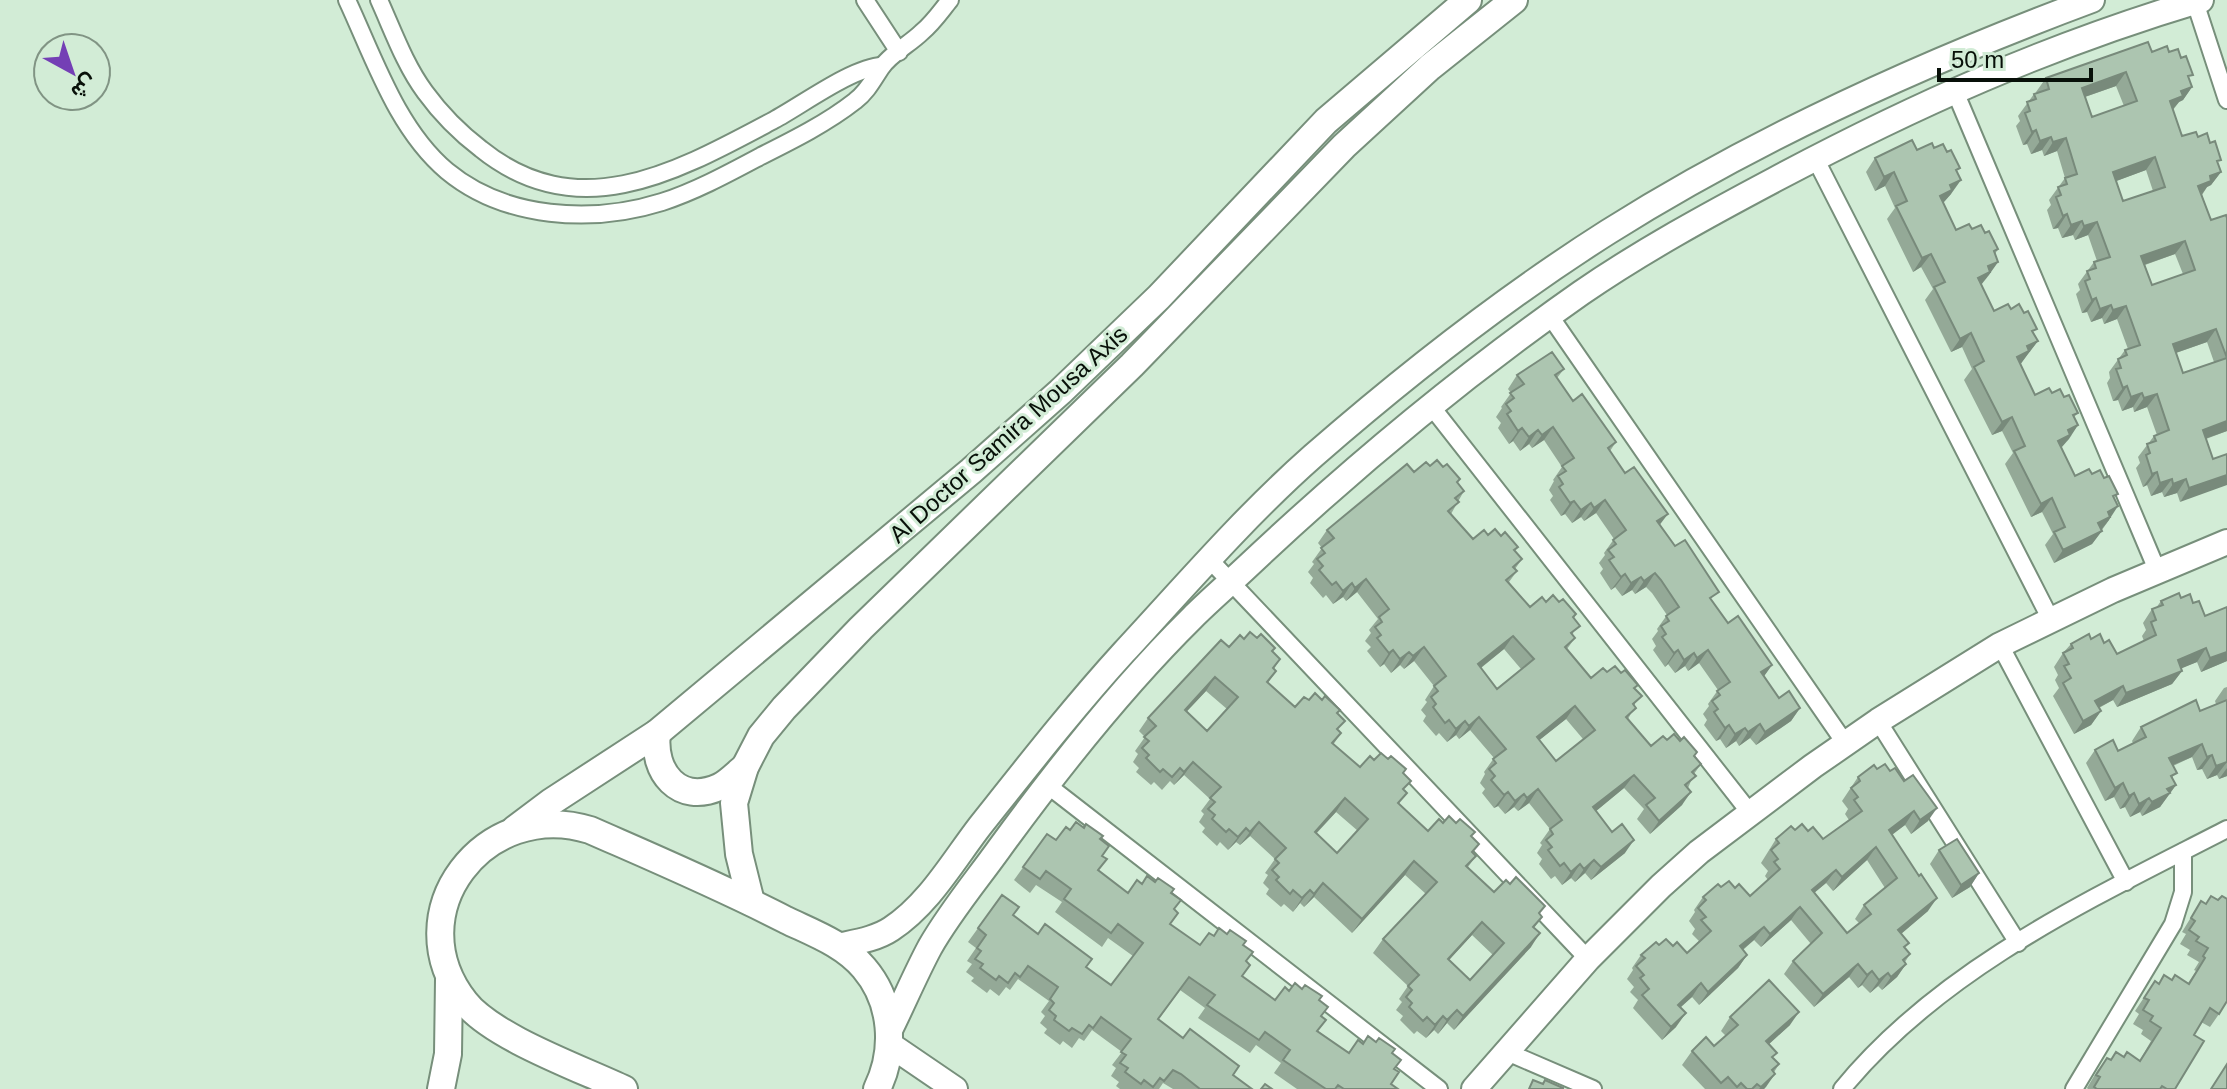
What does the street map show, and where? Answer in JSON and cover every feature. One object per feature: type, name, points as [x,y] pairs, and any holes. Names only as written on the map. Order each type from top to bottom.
[{"type":"main road","name":"Al Doctor Samira Mousa Axis","points":[[449,976],[443,959],[441,931],[445,904],[451,887],[472,857],[657,733],[971,471],[1060,392],[1159,297],[1326,121],[1468,0]]},
{"type":"main road","name":"Al Doctor Samira Mousa Axis","points":[[751,902],[735,827],[734,803],[745,767],[761,736],[818,671],[1122,375],[1344,146],[1430,67],[1514,0]]},
{"type":"main road","points":[[657,733],[655,748],[659,766],[670,781],[686,790],[704,792],[721,786],[745,767]]},
{"type":"main road","points":[[515,829],[547,823],[576,826],[751,902],[838,946],[858,962],[874,983],[885,1007],[889,1038],[884,1072],[877,1089]]},
{"type":"main road","points":[[441,1089],[448,1054],[449,976]]},
{"type":"main road","points":[[449,976],[465,1004],[489,1025],[624,1089]]},
{"type":"street","points":[[347,0],[400,112],[420,144],[448,172],[480,193],[520,208],[565,215],[603,213],[661,202],[755,159],[857,100],[882,66],[924,31],[950,0]]},
{"type":"street","points":[[379,0],[424,91],[448,119],[500,164],[556,187],[581,189],[630,183],[685,164],[742,136],[857,71],[882,66]]},
{"type":"street","points":[[865,0],[899,52]]},
{"type":"street","points":[[838,946],[889,930],[922,901],[1052,734],[1209,559],[1311,457],[1408,376],[1604,234],[1658,202],[1879,87],[2092,0]]},
{"type":"street","points":[[955,1089],[889,1038],[929,949],[1046,784],[1192,618],[1336,486],[1499,352],[1582,292],[1676,233],[1815,158],[1954,89],[2098,33],[2198,1],[2227,100]]},
{"type":"street","points":[[1954,89],[2157,570]]},
{"type":"street","points":[[742,136],[755,159]]},
{"type":"street","points":[[1815,158],[2051,620]]},
{"type":"street","points":[[1658,202],[1676,233]]},
{"type":"street","points":[[1550,316],[1845,743]]},
{"type":"street","points":[[1431,406],[1751,814]]},
{"type":"street","points":[[1474,1089],[1588,959],[1699,852],[1845,743],[2000,645],[2157,570],[2227,542]]},
{"type":"street","points":[[1209,559],[1588,959]]},
{"type":"street","points":[[2000,645],[2126,882]]},
{"type":"street","points":[[1878,721],[2018,943]]},
{"type":"street","points":[[1046,784],[1439,1089]]},
{"type":"street","points":[[1842,1089],[1882,1045],[1948,989],[2018,943],[2227,829]]},
{"type":"street","points":[[2074,1089],[2173,924],[2183,892],[2183,852]]},
{"type":"street","points":[[1507,1052],[1593,1089]]},
{"type":"building","points":[[2148,42],[2152,52],[2167,46],[2169,52],[2178,49],[2181,58],[2186,56],[2193,75],[2188,76],[2192,87],[2181,91],[2183,96],[2170,101],[2182,136],[2196,132],[2198,137],[2207,133],[2210,143],[2215,141],[2221,172],[2210,176],[2211,181],[2198,186],[2211,220],[2226,215],[2227,218],[2227,358],[2227,421],[2203,430],[2213,459],[2227,454],[2227,475],[2189,488],[2186,479],[2173,484],[2172,479],[2160,483],[2157,472],[2152,474],[2146,455],[2150,453],[2147,444],[2156,441],[2154,436],[2169,430],[2157,394],[2144,398],[2142,393],[2131,397],[2127,386],[2123,388],[2116,369],[2121,368],[2118,359],[2127,355],[2125,350],[2140,345],[2126,306],[2113,310],[2111,305],[2100,309],[2096,298],[2092,300],[2085,281],[2090,279],[2087,271],[2096,268],[2094,262],[2110,257],[2097,222],[2084,226],[2082,221],[2071,225],[2067,214],[2063,216],[2056,197],[2061,195],[2058,187],[2067,184],[2065,178],[2077,174],[2066,138],[2053,142],[2051,137],[2040,141],[2036,130],[2032,132],[2025,113],[2030,111],[2027,102],[2036,99],[2034,94],[2049,89],[2046,78]],"holes":[[[2126,72],[2137,101],[2092,117],[2082,88]],[[2155,157],[2165,187],[2123,201],[2113,172]],[[2185,241],[2195,270],[2152,285],[2141,256]],[[2216,329],[2227,358],[2183,373],[2173,344]]]},
{"type":"building","points":[[1912,140],[1917,150],[1932,143],[1934,148],[1943,144],[1947,152],[1951,150],[1960,168],[1956,170],[1961,180],[1950,185],[1952,190],[1940,196],[1956,230],[1969,224],[1972,229],[1981,225],[1985,233],[1989,231],[1998,249],[1994,251],[1998,262],[1988,266],[1990,272],[1978,278],[1994,311],[2008,304],[2011,309],[2019,304],[2024,313],[2028,311],[2037,329],[2032,331],[2038,341],[2027,346],[2029,351],[2017,357],[2035,395],[2049,388],[2052,393],[2060,389],[2064,397],[2069,395],[2078,413],[2073,415],[2078,425],[2068,430],[2070,435],[2058,441],[2075,476],[2089,469],[2092,474],[2100,470],[2104,478],[2109,476],[2118,494],[2113,496],[2118,506],[2108,512],[2110,517],[2098,523],[2102,531],[2063,550],[2054,532],[2065,527],[2052,498],[2041,504],[2014,451],[2025,446],[2012,417],[2002,422],[1974,367],[1984,361],[1971,333],[1960,339],[1934,287],[1945,282],[1931,254],[1922,258],[1896,206],[1907,201],[1894,172],[1884,177],[1875,158]]},
{"type":"building","points":[[1552,352],[1564,369],[1555,375],[1573,401],[1582,394],[1616,442],[1608,448],[1625,473],[1634,467],[1668,514],[1657,521],[1675,546],[1685,540],[1719,592],[1710,598],[1728,623],[1738,616],[1772,665],[1761,672],[1779,698],[1789,691],[1800,708],[1765,732],[1760,724],[1748,732],[1745,728],[1735,734],[1729,725],[1725,728],[1714,712],[1718,709],[1712,701],[1720,695],[1717,691],[1730,682],[1708,650],[1697,658],[1694,653],[1684,660],[1678,650],[1674,653],[1662,637],[1666,634],[1661,626],[1669,621],[1666,616],[1679,607],[1661,580],[1655,573],[1644,581],[1641,577],[1631,583],[1625,574],[1621,577],[1609,560],[1614,557],[1608,550],[1616,544],[1613,540],[1626,530],[1605,500],[1594,508],[1591,503],[1581,510],[1574,501],[1570,503],[1559,487],[1563,484],[1558,476],[1566,471],[1562,466],[1574,458],[1553,427],[1542,435],[1538,430],[1529,437],[1522,428],[1518,431],[1507,414],[1511,411],[1506,404],[1514,398],[1510,393],[1524,384],[1517,375]]},
{"type":"building","points":[[1437,460],[1443,467],[1447,464],[1460,479],[1457,482],[1464,491],[1455,498],[1459,502],[1448,511],[1473,539],[1484,530],[1488,535],[1495,529],[1501,536],[1505,532],[1518,547],[1514,550],[1522,559],[1513,567],[1517,571],[1506,580],[1530,607],[1542,597],[1546,602],[1553,595],[1559,602],[1563,599],[1576,614],[1573,617],[1580,626],[1571,633],[1575,638],[1565,647],[1591,678],[1603,668],[1607,672],[1615,666],[1621,673],[1625,670],[1638,685],[1634,688],[1642,696],[1633,704],[1636,708],[1626,717],[1651,746],[1663,736],[1667,740],[1674,734],[1680,741],[1684,737],[1697,752],[1694,756],[1701,764],[1692,772],[1696,776],[1685,785],[1691,792],[1659,821],[1646,805],[1655,798],[1634,775],[1593,807],[1612,832],[1622,824],[1634,840],[1601,867],[1594,860],[1584,869],[1580,864],[1571,872],[1564,863],[1560,866],[1548,850],[1552,847],[1546,840],[1553,834],[1550,829],[1562,820],[1538,789],[1527,798],[1524,794],[1515,801],[1508,792],[1504,795],[1491,780],[1495,776],[1489,769],[1496,763],[1493,759],[1506,749],[1479,717],[1469,726],[1465,721],[1456,729],[1449,720],[1445,723],[1433,707],[1436,704],[1431,697],[1438,691],[1434,686],[1446,676],[1424,647],[1413,656],[1409,652],[1400,659],[1393,650],[1389,653],[1377,638],[1381,635],[1375,627],[1382,622],[1379,617],[1389,609],[1366,579],[1355,588],[1352,583],[1343,591],[1336,582],[1332,585],[1319,570],[1323,566],[1317,559],[1325,553],[1321,548],[1334,538],[1327,530],[1407,464],[1414,472],[1426,462],[1430,466]],"holes":[[[1513,636],[1534,659],[1497,689],[1478,664]],[[1575,706],[1595,730],[1556,761],[1537,737]]]},
{"type":"building","points":[[2179,593],[2181,598],[2190,594],[2193,603],[2199,601],[2205,616],[2227,607],[2227,652],[2210,658],[2206,648],[2178,660],[2182,671],[2126,693],[2123,686],[2095,701],[2101,711],[2083,721],[2063,683],[2071,678],[2064,666],[2069,664],[2063,653],[2073,648],[2071,644],[2089,634],[2091,639],[2100,634],[2104,643],[2109,640],[2117,654],[2156,635],[2151,622],[2156,620],[2152,609]]},
{"type":"building","points":[[1250,632],[1257,638],[1261,634],[1275,648],[1272,651],[1280,659],[1273,668],[1276,671],[1267,682],[1295,707],[1304,697],[1309,700],[1315,693],[1322,700],[1325,696],[1340,710],[1337,713],[1345,721],[1337,729],[1341,733],[1332,743],[1360,767],[1370,756],[1374,760],[1381,753],[1388,759],[1391,756],[1406,769],[1403,773],[1411,781],[1403,789],[1407,793],[1398,803],[1428,831],[1439,819],[1443,823],[1449,816],[1456,823],[1460,819],[1475,832],[1471,836],[1479,844],[1472,852],[1476,856],[1466,866],[1494,892],[1506,880],[1510,884],[1516,877],[1545,906],[1539,913],[1542,917],[1533,927],[1540,933],[1463,1016],[1457,1010],[1447,1020],[1443,1016],[1435,1025],[1427,1017],[1423,1021],[1409,1007],[1412,1003],[1406,997],[1412,990],[1408,986],[1419,975],[1383,939],[1437,882],[1414,861],[1362,919],[1323,883],[1314,894],[1310,890],[1302,898],[1293,890],[1290,894],[1276,880],[1279,877],[1272,870],[1279,863],[1275,859],[1286,848],[1259,822],[1250,832],[1246,828],[1238,837],[1229,829],[1226,832],[1212,819],[1215,815],[1208,809],[1215,802],[1210,798],[1221,787],[1193,762],[1184,772],[1180,768],[1172,777],[1163,769],[1160,772],[1146,758],[1149,755],[1142,748],[1149,741],[1144,737],[1156,726],[1148,718],[1221,640],[1229,647],[1240,635],[1244,639]],"holes":[[[1215,677],[1238,697],[1207,731],[1185,710]],[[1345,798],[1368,819],[1337,853],[1315,832]],[[1482,922],[1504,943],[1470,980],[1448,959]]]},
{"type":"building","points":[[2196,700],[2200,711],[2227,700],[2227,762],[2216,766],[2212,755],[2207,757],[2202,744],[2169,758],[2177,773],[2171,776],[2176,785],[2167,789],[2170,793],[2152,802],[2149,798],[2139,804],[2134,793],[2129,796],[2123,783],[2115,788],[2095,750],[2113,740],[2118,751],[2146,737],[2141,727]]},
{"type":"building","points":[[1885,764],[1890,771],[1895,768],[1904,781],[1913,775],[1937,808],[1920,820],[1914,811],[1889,830],[1937,898],[1898,930],[1909,943],[1904,947],[1910,954],[1903,960],[1906,964],[1891,977],[1888,973],[1879,980],[1872,971],[1867,975],[1858,964],[1823,994],[1793,961],[1822,933],[1800,907],[1770,934],[1764,927],[1740,946],[1747,955],[1708,992],[1701,983],[1678,1005],[1686,1013],[1671,1027],[1642,995],[1649,989],[1640,978],[1644,975],[1636,966],[1645,958],[1641,955],[1656,942],[1659,945],[1666,939],[1673,946],[1677,942],[1687,953],[1711,931],[1701,920],[1706,917],[1698,908],[1706,900],[1703,897],[1718,884],[1721,887],[1729,881],[1735,888],[1739,884],[1750,896],[1780,869],[1774,862],[1778,859],[1771,850],[1779,843],[1776,839],[1791,826],[1795,830],[1802,824],[1808,831],[1813,827],[1823,839],[1862,811],[1854,800],[1858,797],[1851,788],[1860,781],[1858,777],[1874,765],[1877,769]],"holes":[[[1876,847],[1897,878],[1864,905],[1871,914],[1847,933],[1812,890],[1836,870],[1842,877]]]},
{"type":"building","points":[[1076,822],[1084,828],[1086,824],[1103,836],[1100,839],[1109,846],[1102,856],[1107,859],[1098,870],[1128,893],[1137,880],[1142,884],[1147,876],[1155,882],[1158,878],[1174,889],[1171,893],[1181,900],[1174,909],[1178,913],[1170,924],[1200,945],[1209,933],[1214,936],[1219,928],[1227,934],[1230,930],[1246,941],[1243,945],[1253,952],[1246,961],[1250,965],[1242,976],[1275,1000],[1285,987],[1289,991],[1295,983],[1302,989],[1305,985],[1322,996],[1319,1000],[1328,1007],[1321,1016],[1326,1020],[1317,1031],[1349,1053],[1358,1040],[1363,1044],[1368,1036],[1376,1042],[1379,1038],[1395,1049],[1392,1053],[1401,1060],[1394,1069],[1399,1072],[1391,1084],[1398,1089],[1344,1089],[1338,1085],[1335,1089],[1326,1089],[1283,1060],[1290,1050],[1265,1032],[1259,1040],[1207,1005],[1215,995],[1189,977],[1158,1019],[1183,1038],[1190,1029],[1239,1066],[1233,1075],[1252,1089],[1200,1089],[1173,1070],[1164,1081],[1160,1078],[1153,1087],[1144,1080],[1141,1084],[1125,1072],[1128,1068],[1120,1063],[1126,1055],[1121,1052],[1131,1039],[1101,1017],[1093,1028],[1089,1025],[1082,1034],[1072,1028],[1069,1031],[1054,1020],[1056,1016],[1049,1010],[1054,1003],[1050,999],[1058,987],[1028,966],[1020,977],[1015,973],[1008,983],[999,976],[996,980],[980,968],[983,964],[975,959],[981,951],[977,948],[986,935],[978,928],[1002,895],[1019,907],[1013,915],[1038,934],[1045,924],[1092,959],[1086,967],[1111,985],[1143,943],[1118,924],[1111,933],[1064,899],[1071,889],[1046,871],[1040,879],[1023,867],[1047,834],[1056,840],[1066,827],[1070,830]]},
{"type":"building","points":[[1957,839],[1979,873],[1961,885],[1939,850]]},
{"type":"building","points":[[2211,896],[2218,900],[2222,896],[2227,899],[2227,1001],[2219,1014],[2210,1008],[2194,1035],[2204,1041],[2175,1089],[2162,1086],[2160,1089],[2097,1089],[2094,1087],[2100,1077],[2096,1075],[2107,1058],[2111,1060],[2116,1052],[2124,1057],[2127,1052],[2140,1061],[2161,1028],[2150,1021],[2153,1016],[2143,1010],[2149,1000],[2144,998],[2155,981],[2159,984],[2164,975],[2172,980],[2175,975],[2189,984],[2205,958],[2203,956],[2208,948],[2196,941],[2199,937],[2189,930],[2195,921],[2191,918],[2201,901],[2206,904]]},
{"type":"building","points":[[1769,980],[1799,1012],[1766,1041],[1777,1053],[1772,1057],[1779,1064],[1772,1070],[1775,1074],[1761,1087],[1757,1084],[1752,1089],[1741,1083],[1737,1087],[1728,1077],[1721,1083],[1692,1051],[1706,1037],[1714,1046],[1738,1025],[1730,1017]]},
{"type":"building","points":[[2227,1064],[2227,1089],[2211,1089]]},
{"type":"building","points":[[1533,1080],[1543,1084],[1545,1080],[1563,1089],[1529,1089]]}]
